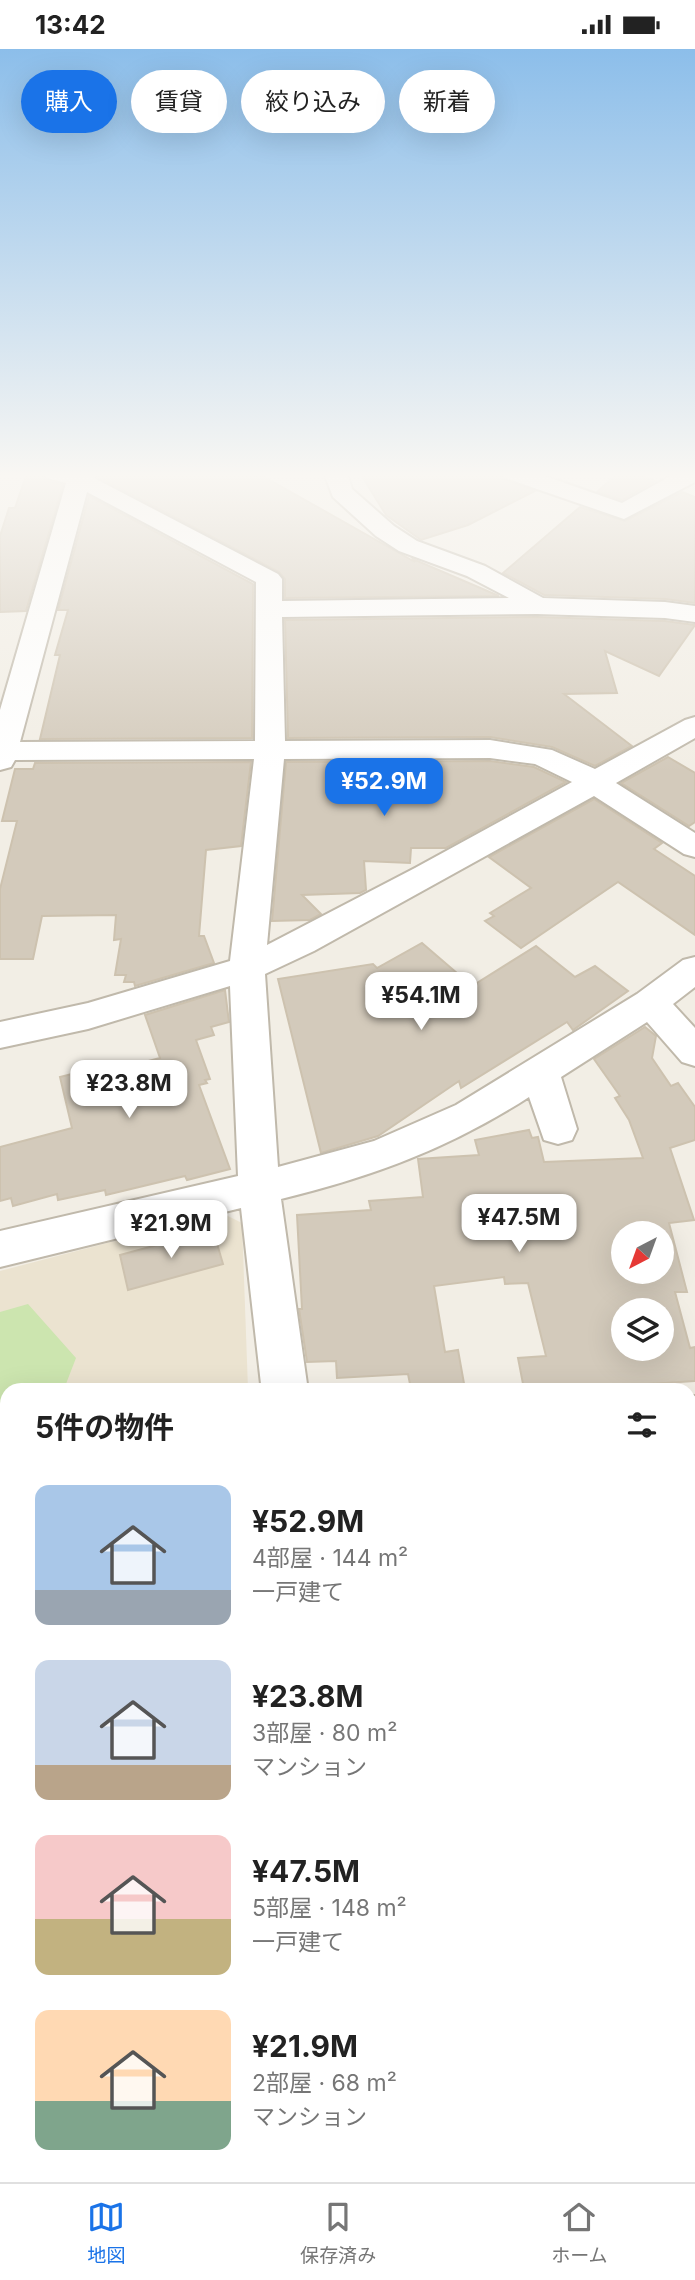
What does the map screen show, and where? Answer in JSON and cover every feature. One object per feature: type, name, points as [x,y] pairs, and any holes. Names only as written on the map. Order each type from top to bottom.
[{"type":"street","points":[[48,573],[1,754],[490,749],[541,756],[575,769],[695,847]]},
{"type":"street","points":[[257,573],[269,579],[270,751],[247,968],[259,1187],[288,1383]]},
{"type":"street","points":[[479,573],[537,606]]},
{"type":"street","points":[[269,609],[537,606],[665,610],[695,614]]},
{"type":"street","points":[[0,1035],[88,1016],[247,968],[302,943],[428,876],[695,726]]},
{"type":"street","points":[[0,1249],[384,1154],[470,1116],[650,1003],[695,969]]},
{"type":"street","points":[[650,1003],[695,1052]]},
{"type":"street","points":[[541,1073],[558,1129]]},
{"type":"shaded area","points":[[222,1213],[242,1223],[248,1383],[0,1383],[0,1271]]},
{"type":"green space","points":[[28,1304],[76,1358],[66,1383],[0,1383],[0,1312]]},
{"type":"building","points":[[0,573],[37,573],[26,611],[0,612]]},
{"type":"building","points":[[68,573],[232,573],[253,584],[252,738],[40,739],[60,655],[55,655],[68,610],[58,610]]},
{"type":"building","points":[[279,573],[444,573],[499,596],[285,598],[285,579]]},
{"type":"building","points":[[503,573],[695,573],[695,603],[665,599],[544,595]]},
{"type":"building","points":[[537,617],[665,621],[695,625],[659,676],[605,651],[617,693],[564,694],[632,746],[595,766],[552,747],[490,737],[288,738],[285,620]]},
{"type":"building","points":[[668,757],[695,773],[695,822],[689,826],[621,783]]},
{"type":"building","points":[[490,761],[534,767],[566,782],[446,848],[411,848],[410,863],[364,861],[366,890],[360,893],[302,895],[321,914],[310,920],[272,921],[286,762]]},
{"type":"building","points":[[251,762],[241,846],[206,850],[199,936],[204,936],[214,963],[135,986],[134,982],[124,982],[126,975],[115,975],[121,939],[114,940],[116,915],[42,916],[33,959],[0,959],[0,889],[17,821],[2,821],[15,769],[33,769],[35,763]]},
{"type":"building","points":[[594,799],[662,843],[654,849],[695,876],[695,935],[618,882],[521,948],[485,921],[494,916],[490,913],[531,888],[489,857]]},
{"type":"building","points":[[422,943],[472,986],[536,946],[575,977],[595,966],[628,991],[573,1030],[567,1022],[461,1088],[459,1081],[378,1136],[321,1153],[278,979],[373,964],[377,968]]},
{"type":"building","points":[[225,990],[229,1022],[211,1027],[214,1035],[196,1040],[210,1079],[199,1085],[230,1169],[187,1180],[185,1176],[106,1195],[105,1190],[58,1200],[57,1194],[13,1206],[11,1198],[0,1201],[0,1147],[72,1128],[60,1077],[104,1066],[106,1072],[160,1058],[145,1015]]},
{"type":"building","points":[[645,1027],[656,1036],[652,1058],[671,1086],[678,1083],[695,1107],[695,1140],[670,1148],[694,1220],[674,1222],[611,1221],[611,1285],[674,1285],[674,1242],[687,1292],[675,1292],[690,1348],[695,1347],[695,1381],[523,1383],[518,1358],[546,1356],[528,1283],[505,1284],[504,1277],[434,1286],[445,1352],[458,1350],[464,1383],[410,1383],[408,1374],[337,1378],[336,1361],[307,1362],[299,1309],[302,1309],[297,1215],[371,1210],[369,1201],[423,1197],[418,1159],[479,1155],[475,1140],[529,1130],[532,1138],[538,1137],[544,1162],[643,1158],[629,1120],[615,1098],[620,1096],[594,1059]]},
{"type":"building","points":[[213,1230],[223,1264],[128,1290],[120,1255]]}]
